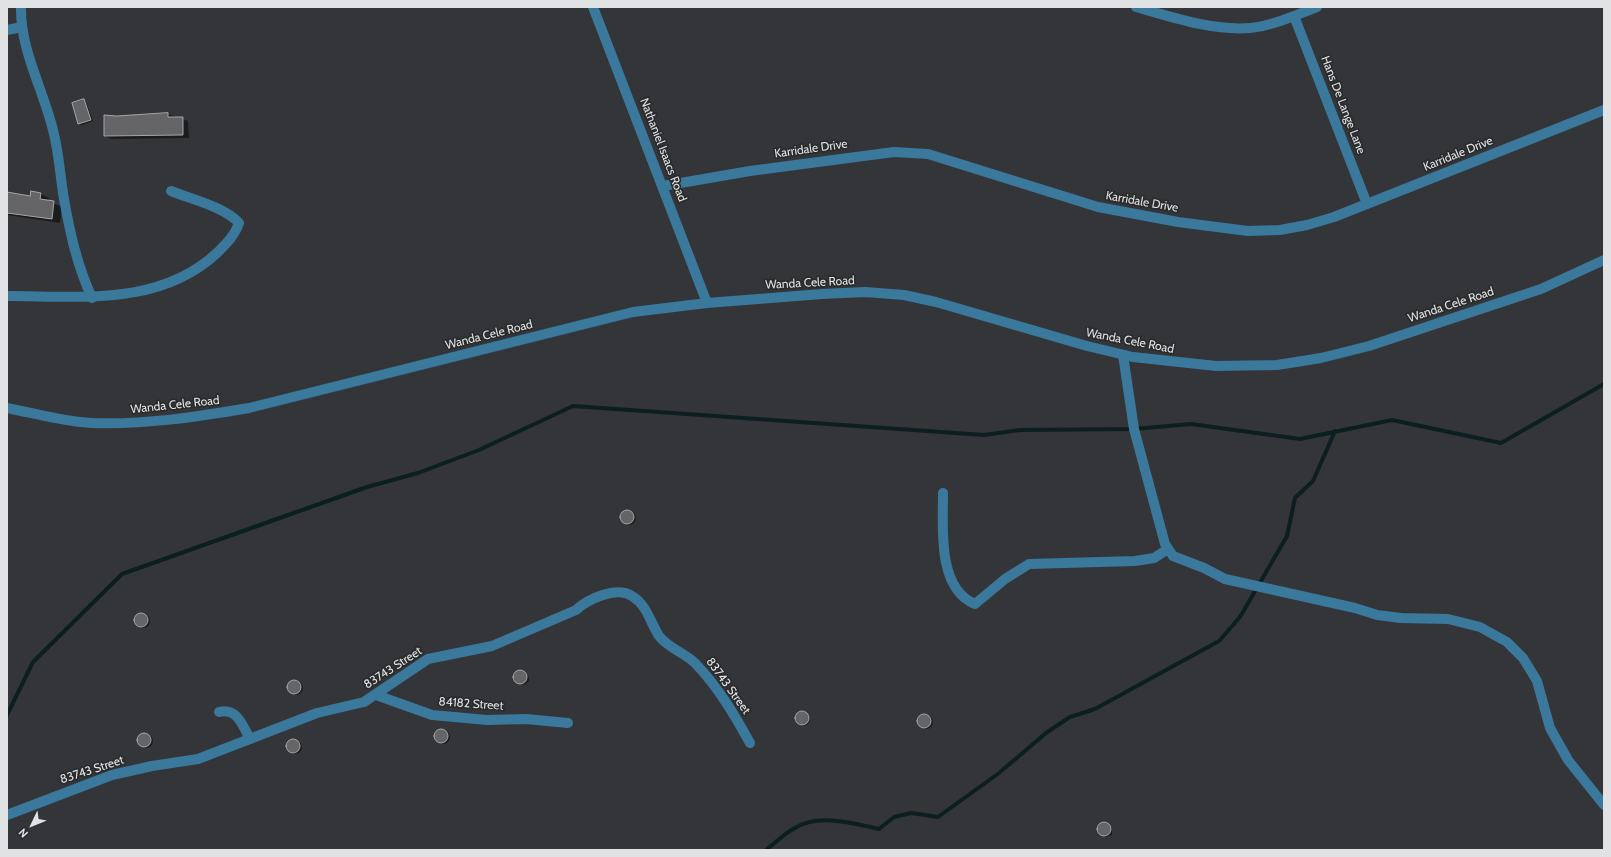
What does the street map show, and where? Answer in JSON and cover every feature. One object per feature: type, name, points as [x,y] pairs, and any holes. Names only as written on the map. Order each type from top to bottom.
[{"type":"street","points":[[22,7],[22,27],[53,129],[75,256],[92,298]]},
{"type":"street","name":"Nathaniel Isaacs Road","points":[[593,7],[707,303]]},
{"type":"street","points":[[1136,7],[1203,24],[1251,28],[1294,16],[1317,7]]},
{"type":"street","name":"Hans De Lange Lane","points":[[1294,16],[1367,204]]},
{"type":"street","points":[[7,30],[22,27]]},
{"type":"street","name":"Karridale Drive","points":[[663,186],[750,171],[894,152],[928,154],[1098,207],[1178,222],[1248,230],[1280,230],[1307,226],[1367,204],[1604,110]]},
{"type":"street","points":[[7,296],[92,298],[127,295],[168,284],[187,274],[210,259],[230,240],[237,230],[239,223],[234,217],[171,191]]},
{"type":"street","name":"Wanda Cele Road","points":[[8,411],[90,424],[148,423],[199,417],[249,408],[633,312],[707,303],[865,292],[904,294],[1123,355],[1216,366],[1277,365],[1321,358],[1369,346],[1541,288],[1604,260]]},
{"type":"street","points":[[1123,355],[1134,429],[1165,544],[1173,556],[1204,568],[1225,579],[1355,608],[1377,615],[1401,618],[1448,620],[1480,627],[1507,642],[1523,658],[1537,681],[1550,728],[1568,760],[1604,805]]},
{"type":"street","points":[[943,493],[944,557],[950,578],[968,601],[975,604],[1005,578],[1029,564],[1135,561],[1154,558],[1168,549]]},
{"type":"street","name":"83743 Street","points":[[7,815],[112,775],[152,766],[198,759],[317,713],[364,702],[428,659],[492,646],[576,610],[586,602],[604,595],[626,594],[640,602],[649,614],[659,635],[683,653],[706,675],[728,704],[750,743]]},
{"type":"street","name":"84182 Street","points":[[376,695],[432,715],[486,720],[526,719],[568,723]]},
{"type":"street","points":[[219,712],[229,711],[238,716],[250,739]]},
{"type":"building","points":[[84,99],[91,120],[78,124],[72,103]]},
{"type":"building","points":[[168,113],[168,117],[183,117],[183,135],[104,136],[104,115],[116,116]]},
{"type":"building","points":[[31,191],[41,193],[40,199],[54,201],[52,219],[7,213],[7,192],[30,196]]},
{"type":"building","points":[[627,510],[632,512],[634,517],[632,522],[627,524],[622,522],[620,517],[622,512]]},
{"type":"building","points":[[141,613],[146,615],[148,620],[146,625],[141,627],[136,625],[134,620],[136,615]]},
{"type":"building","points":[[520,670],[525,672],[527,677],[525,682],[520,684],[515,682],[513,677],[515,672]]},
{"type":"building","points":[[294,680],[299,682],[301,687],[299,692],[294,694],[289,692],[287,687],[289,682]]},
{"type":"building","points":[[802,711],[807,713],[809,718],[807,723],[802,725],[797,723],[795,718],[797,713]]},
{"type":"building","points":[[924,714],[929,716],[931,721],[929,726],[924,728],[919,726],[917,721],[919,716]]},
{"type":"building","points":[[441,729],[446,731],[448,736],[446,741],[441,743],[436,741],[434,736],[436,731]]},
{"type":"building","points":[[144,733],[149,735],[151,740],[149,745],[144,747],[139,745],[137,740],[139,735]]},
{"type":"building","points":[[293,739],[298,741],[300,746],[298,751],[293,753],[288,751],[286,746],[288,741]]},
{"type":"building","points":[[1104,822],[1109,824],[1111,829],[1109,834],[1104,836],[1099,834],[1097,829],[1099,824]]},
{"type":"waterway","points":[[7,715],[33,662],[122,574],[367,487],[418,473],[479,450],[573,406],[984,435],[1020,430],[1134,429],[1191,424],[1300,439],[1392,420],[1501,443],[1604,384]]},
{"type":"waterway","points":[[766,850],[782,836],[793,829],[813,821],[824,820],[847,822],[879,829],[894,817],[911,813],[938,817],[999,773],[1046,733],[1070,717],[1095,709],[1219,641],[1240,617],[1287,536],[1295,498],[1313,481],[1335,431]]}]
